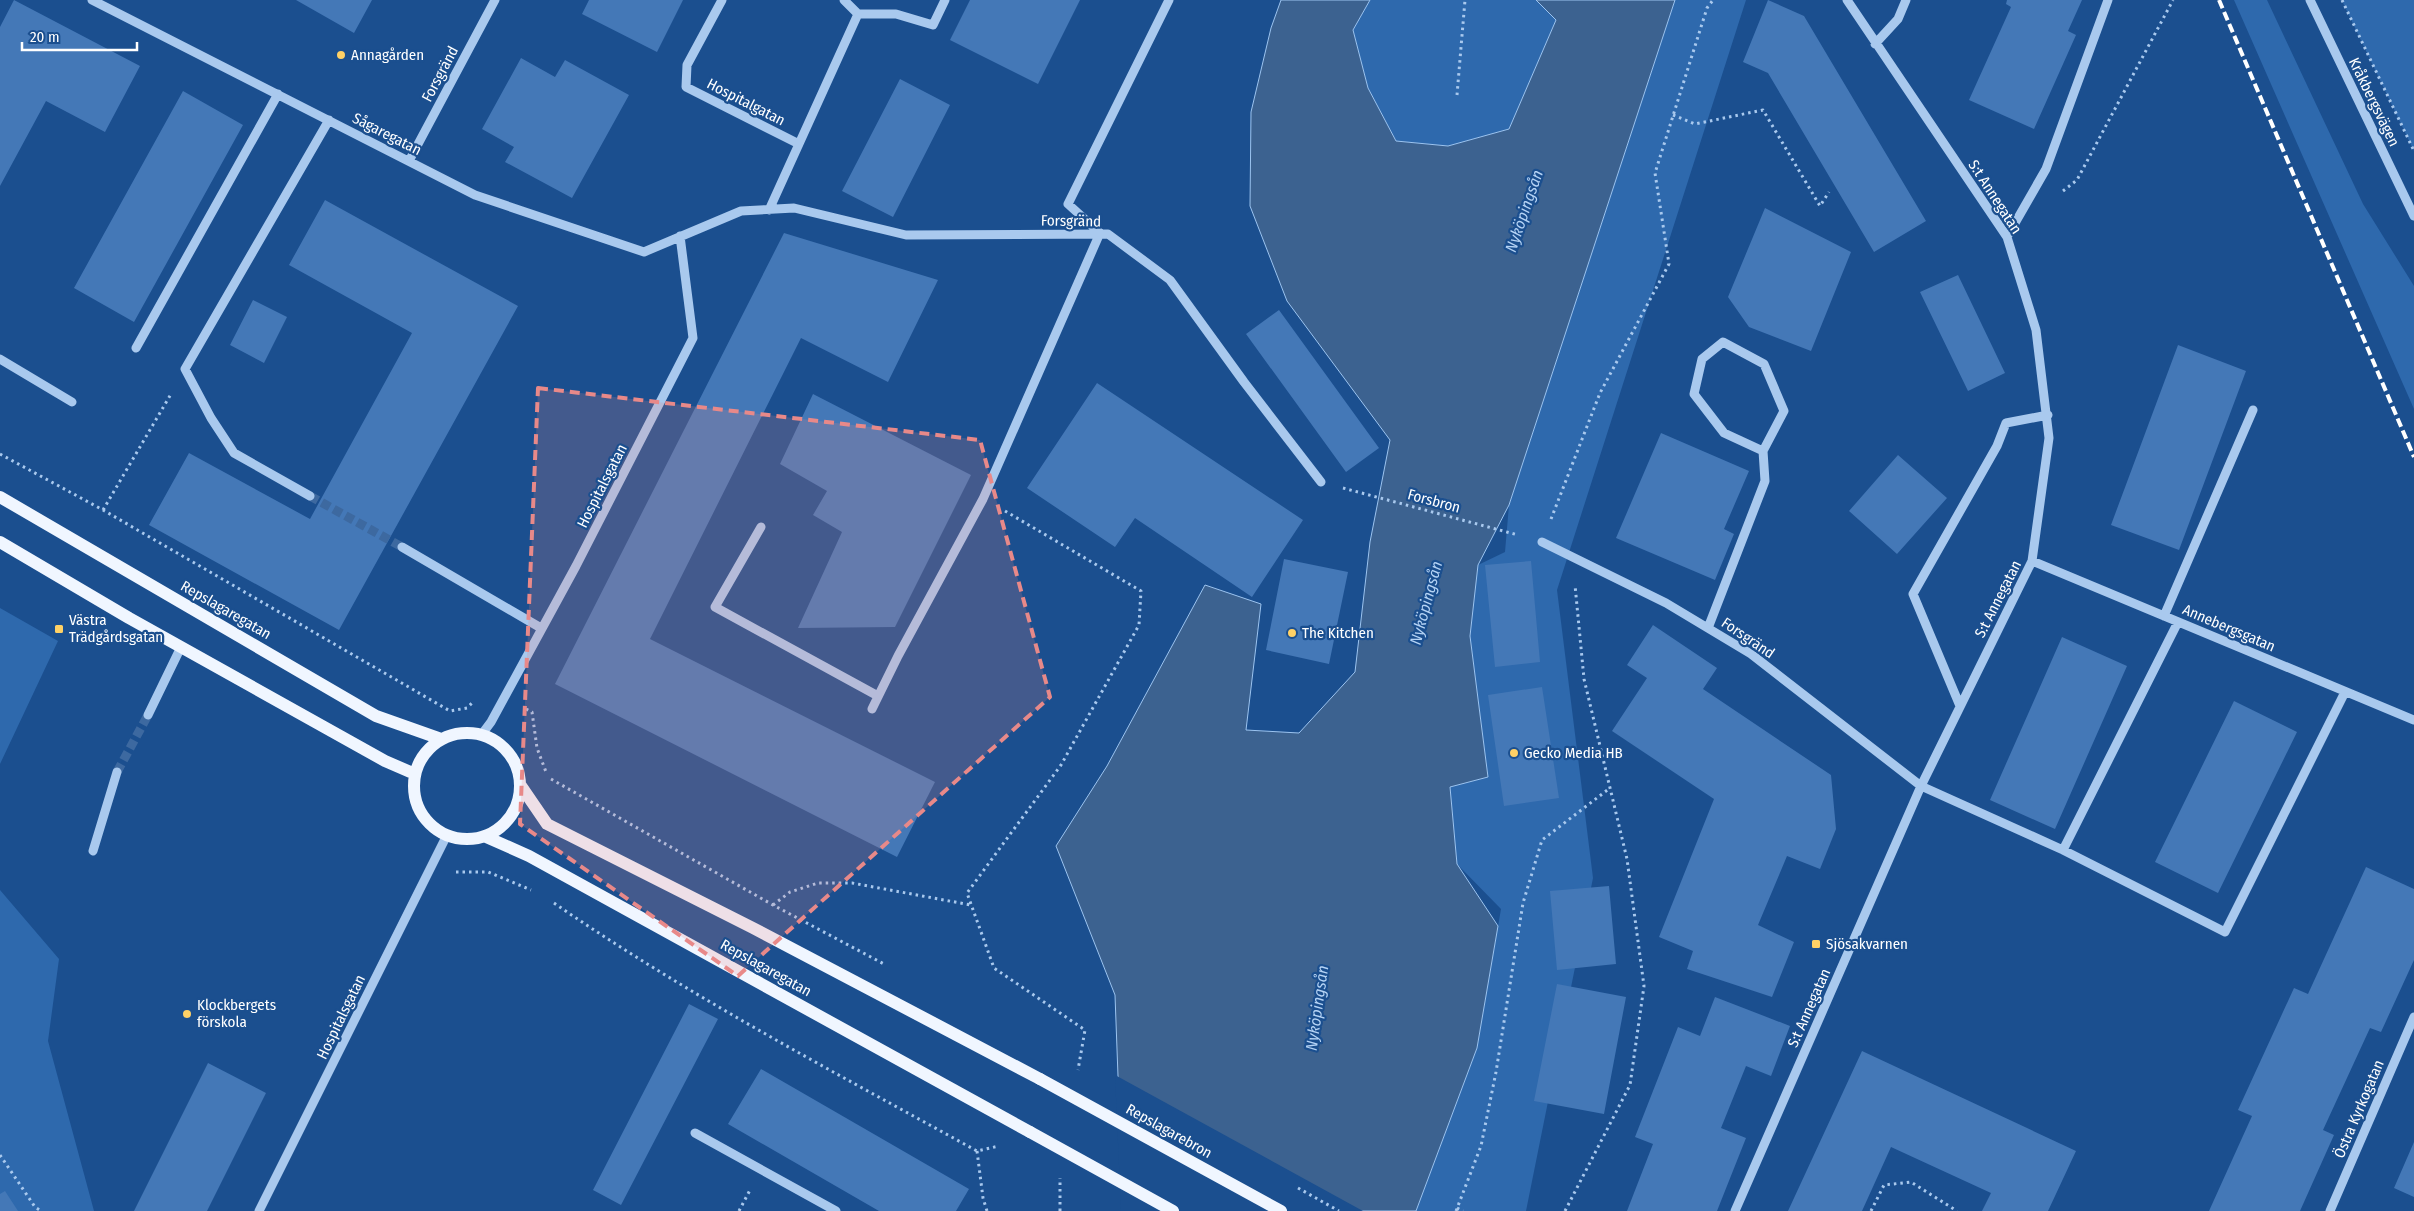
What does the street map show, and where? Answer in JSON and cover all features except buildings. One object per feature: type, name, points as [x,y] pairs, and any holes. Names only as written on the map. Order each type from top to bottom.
[{"type":"main road","name":"Repslagaregatan","points":[[0,497],[376,716],[441,738]]},
{"type":"main road","points":[[0,542],[181,647],[385,761],[415,774]]},
{"type":"main road","points":[[461,732],[482,734],[498,742],[510,754],[518,770],[521,786],[516,808],[503,826],[484,836],[465,839],[447,835],[431,825],[420,811],[414,793],[415,774],[424,754],[441,738],[461,732]]},
{"type":"main road","name":"Repslagaregatan","points":[[521,786],[547,824],[753,928],[1040,1080]]},
{"type":"main road","name":"Repslagaregatan","points":[[484,836],[538,861],[1172,1211]]},
{"type":"main road","name":"Repslagarebron","points":[[1040,1080],[1281,1211]]},
{"type":"street","name":"Sågaregatan","points":[[92,0],[475,194],[644,252],[680,236]]},
{"type":"street","name":"Forsgränd","points":[[409,161],[495,0]]},
{"type":"street","name":"Hospitalgatan","points":[[722,0],[687,66],[686,87],[799,144]]},
{"type":"street","points":[[844,0],[858,14],[896,14],[933,25],[945,0]]},
{"type":"street","points":[[872,709],[983,498],[1100,233],[1068,204],[1168,0]]},
{"type":"street","name":"S:t Annegatan","points":[[1734,1211],[1921,786],[2032,561],[2049,438],[2048,415],[2036,330],[2007,237],[1874,44],[1847,0]]},
{"type":"street","points":[[1874,44],[1898,19],[1906,0]]},
{"type":"street","points":[[2007,237],[2046,169],[2108,0]]},
{"type":"street","name":"Kråkbergsvägen","points":[[2310,0],[2414,216]]},
{"type":"street","points":[[768,210],[858,14]]},
{"type":"street","points":[[136,348],[278,94]]},
{"type":"street","points":[[310,496],[234,453],[211,418],[185,369],[329,120]]},
{"type":"street","name":"Forsgränd","points":[[680,236],[741,211],[794,208],[906,235],[1108,234],[1170,280],[1244,382],[1321,482]]},
{"type":"street","name":"Hospitalsgatan","points":[[482,734],[492,722],[576,566],[694,338],[680,236]]},
{"type":"street","points":[[1708,628],[1765,481],[1763,451],[1784,411],[1764,364],[1723,342],[1702,359],[1694,394],[1724,433],[1763,451]]},
{"type":"street","points":[[0,359],[72,402]]},
{"type":"street","points":[[2164,616],[2253,410]]},
{"type":"street","points":[[1960,706],[1913,594],[1997,446],[2006,423],[2048,415]]},
{"type":"street","points":[[761,527],[715,608],[878,696]]},
{"type":"street","name":"Forsgränd","points":[[1542,542],[1666,602],[1750,654],[1921,786],[2063,850],[2225,932],[2346,692]]},
{"type":"street","points":[[402,547],[542,628]]},
{"type":"street","name":"Annebergsgatan","points":[[2032,561],[2414,720]]},
{"type":"street","points":[[2063,850],[2178,622]]},
{"type":"street","points":[[148,715],[181,647]]},
{"type":"street","points":[[92,851],[117,772]]},
{"type":"street","name":"Hospitalsgatan","points":[[259,1211],[447,835]]},
{"type":"street","name":"Östra Kyrkogatan","points":[[2330,1211],[2414,1017]]},
{"type":"street","points":[[695,1133],[836,1211]]},
{"type":"path","points":[[1458,95],[1465,0]]},
{"type":"path","points":[[1542,542],[1600,393],[1669,264],[1655,173],[1707,8],[1713,0]]},
{"type":"path","points":[[2056,197],[2077,180],[2173,0]]},
{"type":"path","points":[[2342,0],[2414,151]]},
{"type":"path","points":[[1673,115],[1695,124],[1764,110],[1820,206],[1829,192]]},
{"type":"path","points":[[103,510],[185,369]]},
{"type":"path","points":[[0,454],[103,510],[450,711],[466,708],[490,687],[532,712],[537,748],[548,778]]},
{"type":"path","name":"Forsbron","points":[[1321,482],[1542,542]]},
{"type":"path","points":[[983,498],[1141,591],[1139,625],[1061,765],[967,892],[994,968],[1085,1030]]},
{"type":"path","points":[[1565,1211],[1630,1085],[1644,986],[1628,859],[1584,679],[1572,556]]},
{"type":"path","points":[[510,754],[525,764]]},
{"type":"path","points":[[541,773],[773,905],[887,966]]},
{"type":"path","points":[[1463,1211],[1457,1210],[1481,1146],[1496,1072],[1523,903],[1542,840],[1610,788]]},
{"type":"path","points":[[428,872],[488,872],[533,891]]},
{"type":"path","points":[[773,905],[790,892],[818,883],[844,883],[971,905]]},
{"type":"path","points":[[550,900],[614,945],[708,1002],[978,1151],[1002,1146]]},
{"type":"path","points":[[978,1151],[982,1198],[987,1211]]},
{"type":"path","points":[[0,1155],[35,1208],[41,1211]]},
{"type":"path","points":[[1060,1179],[1060,1211]]},
{"type":"path","points":[[1870,1211],[1884,1185],[1911,1182],[1956,1211]]},
{"type":"highlighted area","points":[[538,388],[980,440],[1050,697],[738,976],[520,824]]},
{"type":"shaded area","points":[[1370,0],[1536,0],[1556,20],[1509,129],[1448,146],[1396,141],[1368,88],[1353,30]]},
{"type":"shaded area","points":[[1675,0],[1746,0],[1557,590],[1593,878],[1526,1211],[1416,1211],[1477,1048],[1501,909],[1457,864],[1450,787],[1488,777],[1470,636],[1478,565],[1505,552],[1509,505]]},
{"type":"shaded area","points":[[2234,0],[2267,0],[2363,204],[2414,286],[2414,409]]},
{"type":"shaded area","points":[[2342,0],[2414,0],[2414,151],[2344,5]]},
{"type":"shaded area","points":[[0,608],[58,641],[0,764]]},
{"type":"shaded area","points":[[0,890],[59,959],[48,1041],[94,1211],[0,1211]]},
{"type":"water","name":"Nyköpingsån","points":[[1281,0],[1370,0],[1353,30],[1368,88],[1396,141],[1448,146],[1509,129],[1556,20],[1536,0],[1675,0],[1509,505],[1478,565],[1470,636],[1488,777],[1450,787],[1457,864],[1498,926],[1477,1048],[1416,1211],[1123,1211],[1115,995],[1056,846],[1107,766],[1205,585],[1261,604],[1246,730],[1299,733],[1355,672],[1370,542],[1390,440],[1287,301],[1250,206],[1251,112],[1271,28]]},
{"type":"pier","points":[[1115,1075],[1363,1211],[1121,1211]]},
{"type":"tunnel","points":[[310,496],[402,547]]},
{"type":"tunnel","points":[[117,772],[148,715]]},
{"type":"railway","points":[[2219,0],[2414,457]]},
{"type":"place","name":"Annagården","points":[[341,55]]},
{"type":"place","name":"Västra Trädgårdsgatan","points":[[59,629]]},
{"type":"place","name":"The Kitchen","points":[[1292,633]]},
{"type":"place","name":"Gecko Media HB","points":[[1514,753]]},
{"type":"place","name":"Sjösakvarnen","points":[[1816,944]]},
{"type":"place","name":"Klockbergets förskola","points":[[187,1014]]}]
